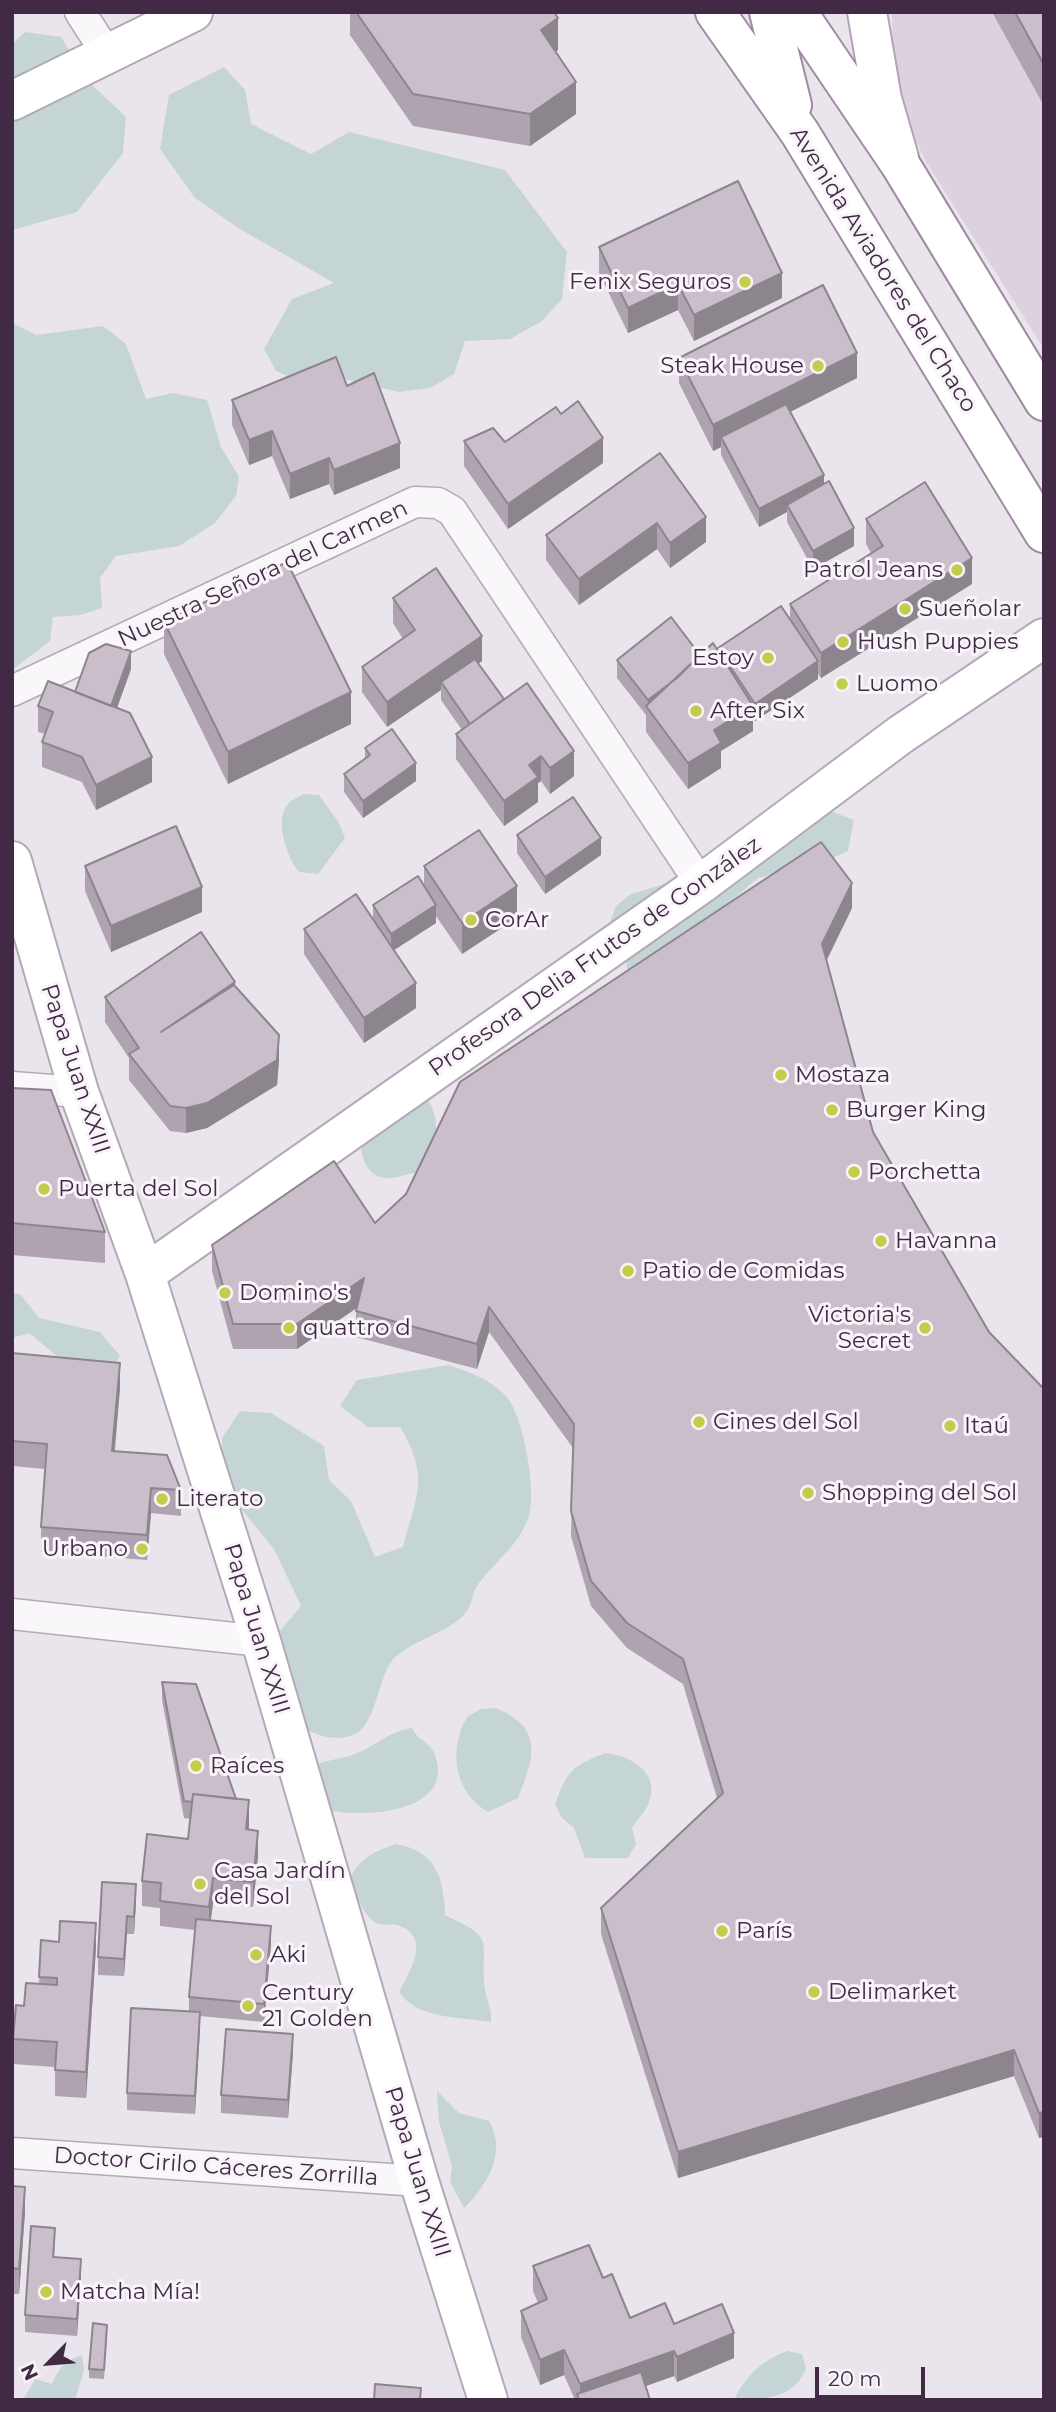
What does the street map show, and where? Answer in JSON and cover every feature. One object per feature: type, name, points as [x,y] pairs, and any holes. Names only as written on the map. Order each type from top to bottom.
[{"type":"main road","points":[[12,101],[193,12]]},
{"type":"main road","name":"Avenida Aviadores del Chaco","points":[[715,12],[800,133],[1044,533]]},
{"type":"main road","points":[[769,12],[782,72],[800,133]]},
{"type":"main road","points":[[797,12],[900,164],[1044,401]]},
{"type":"main road","points":[[867,12],[882,99],[900,164]]},
{"type":"main road","name":"Profesora Delia Frutos de González","points":[[145,1274],[701,884],[900,735],[1044,638]]},
{"type":"main road","name":"Papa Juan XXIII","points":[[12,861],[79,1092],[145,1274],[261,1641],[419,2181],[488,2400]]},
{"type":"street","points":[[79,12],[107,54]]},
{"type":"street","name":"Nuestra Señora del Carmen","points":[[12,691],[415,502],[438,503],[452,511],[701,884]]},
{"type":"street","points":[[12,1087],[79,1092]]},
{"type":"street","points":[[12,1614],[261,1641]]},
{"type":"street","name":"Doctor Cirilo Cáceres Zorrilla","points":[[12,2153],[419,2181]]},
{"type":"shaded area","points":[[892,12],[1044,12],[1044,349],[926,162],[908,124],[892,48]]},
{"type":"shaded area","points":[[25,32],[61,37],[87,80],[126,117],[123,153],[77,212],[12,230],[12,44]]},
{"type":"shaded area","points":[[224,67],[245,90],[251,124],[311,154],[349,132],[505,170],[567,252],[562,299],[542,321],[510,339],[465,341],[454,374],[430,388],[399,392],[326,375],[297,380],[276,371],[264,349],[292,299],[334,283],[240,229],[195,198],[160,149],[169,95]]},
{"type":"shaded area","points":[[12,323],[36,335],[103,326],[126,344],[146,399],[173,393],[207,400],[221,447],[239,477],[236,496],[215,523],[179,546],[116,556],[100,578],[102,608],[80,615],[53,617],[50,641],[12,670]]},
{"type":"shaded area","points":[[304,794],[319,795],[339,823],[345,838],[318,874],[299,872],[294,866],[286,848],[282,828],[284,810]]},
{"type":"shaded area","points":[[825,809],[854,820],[848,851],[821,863],[758,878],[645,974],[628,975],[626,959],[605,936],[616,906],[631,894],[689,877]]},
{"type":"shaded area","points":[[426,1096],[432,1107],[436,1127],[432,1145],[422,1163],[415,1173],[398,1177],[382,1178],[374,1174],[364,1161],[359,1124]]},
{"type":"shaded area","points":[[12,1293],[20,1294],[39,1318],[100,1332],[120,1356],[105,1381],[76,1372],[29,1333],[12,1338]]},
{"type":"shaded area","points":[[448,1365],[485,1380],[498,1388],[511,1403],[527,1452],[531,1489],[529,1516],[519,1536],[477,1586],[468,1609],[459,1619],[407,1648],[391,1662],[371,1714],[360,1731],[337,1738],[315,1733],[293,1723],[297,1692],[280,1631],[301,1606],[274,1549],[234,1500],[223,1470],[222,1438],[240,1411],[271,1413],[324,1446],[329,1480],[351,1501],[375,1557],[403,1547],[418,1486],[415,1460],[400,1427],[368,1427],[340,1406],[357,1380]]},
{"type":"shaded area","points":[[496,1708],[522,1725],[529,1735],[531,1757],[518,1798],[488,1812],[477,1804],[461,1782],[456,1756],[457,1743],[467,1717],[481,1709]]},
{"type":"shaded area","points":[[412,1728],[435,1755],[438,1774],[432,1789],[420,1800],[404,1807],[365,1813],[330,1811],[312,1767],[363,1751],[396,1732]]},
{"type":"shaded area","points":[[605,1753],[623,1757],[640,1766],[650,1780],[652,1789],[649,1803],[632,1828],[636,1844],[628,1858],[585,1858],[574,1828],[562,1818],[555,1804],[572,1771]]},
{"type":"shaded area","points":[[396,1844],[410,1848],[429,1860],[440,1878],[445,1915],[480,1936],[483,1942],[485,1989],[491,2022],[428,2012],[407,2001],[399,1992],[412,1966],[415,1939],[400,1926],[381,1924],[370,1918],[350,1879],[358,1865],[368,1856]]},
{"type":"shaded area","points":[[437,2091],[459,2113],[489,2121],[494,2133],[496,2144],[492,2168],[481,2189],[464,2208],[450,2182],[452,2166],[439,2122]]},
{"type":"shaded area","points":[[788,2351],[802,2354],[806,2369],[793,2386],[776,2396],[734,2400],[756,2369],[771,2358]]},
{"type":"shaded area","points":[[82,2355],[84,2370],[75,2400],[23,2400],[35,2379],[52,2384],[64,2365]]},
{"type":"building","points":[[356,12],[554,12],[558,18],[541,30],[576,82],[530,114],[413,94]]},
{"type":"building","points":[[1015,12],[1044,12],[1044,65]]},
{"type":"building","points":[[738,181],[782,273],[694,315],[678,284],[628,308],[599,247]]},
{"type":"building","points":[[823,285],[857,353],[713,425],[679,358]]},
{"type":"building","points":[[336,357],[347,386],[374,373],[400,443],[334,470],[329,458],[290,474],[272,431],[249,440],[232,400]]},
{"type":"building","points":[[578,401],[603,438],[508,504],[464,441],[493,428],[505,442],[556,407],[561,414]]},
{"type":"building","points":[[786,404],[824,475],[759,509],[721,437]]},
{"type":"building","points":[[660,453],[706,517],[670,543],[657,523],[579,579],[546,535]]},
{"type":"building","points":[[829,481],[854,528],[813,551],[787,505]]},
{"type":"building","points":[[925,482],[972,558],[821,653],[790,604],[883,546],[866,519]]},
{"type":"building","points":[[287,562],[351,692],[228,752],[164,622]]},
{"type":"building","points":[[436,568],[482,636],[387,702],[362,667],[415,630],[393,598]]},
{"type":"building","points":[[781,606],[818,661],[755,704],[718,648]]},
{"type":"building","points":[[671,617],[700,655],[677,678],[648,700],[617,660]]},
{"type":"building","points":[[713,643],[753,706],[714,730],[721,743],[688,763],[646,706]]},
{"type":"building","points":[[106,644],[131,651],[111,706],[75,692],[89,653]]},
{"type":"building","points":[[475,659],[504,699],[470,724],[441,682]]},
{"type":"building","points":[[48,681],[130,713],[152,757],[96,785],[82,757],[42,742],[53,712],[38,706]]},
{"type":"building","points":[[527,683],[574,751],[550,768],[541,756],[529,765],[538,777],[504,801],[456,734]]},
{"type":"building","points":[[392,729],[416,763],[363,801],[344,774],[370,755],[365,748]]},
{"type":"building","points":[[573,797],[601,838],[545,877],[517,835]]},
{"type":"building","points":[[176,826],[202,887],[111,926],[85,866]]},
{"type":"building","points":[[479,830],[517,886],[462,923],[424,866]]},
{"type":"building","name":"Shopping del Sol","points":[[821,842],[852,883],[822,944],[873,1132],[989,1332],[1044,1389],[1044,2112],[1039,2113],[1014,2050],[678,2152],[601,1908],[723,1793],[683,1659],[627,1623],[591,1581],[571,1511],[574,1424],[489,1307],[477,1344],[356,1311],[364,1278],[297,1324],[233,1324],[212,1245],[334,1161],[375,1223],[406,1194],[460,1082]]},
{"type":"building","points":[[418,876],[436,905],[391,934],[373,905]]},
{"type":"building","points":[[356,894],[416,983],[364,1018],[304,929]]},
{"type":"building","points":[[201,932],[235,982],[161,1032],[234,985],[279,1035],[277,1060],[207,1103],[186,1108],[170,1106],[129,1054],[139,1048],[105,997]]},
{"type":"building","name":"Puerta del Sol","points":[[12,1088],[51,1090],[105,1232],[12,1223]]},
{"type":"building","points":[[12,1353],[120,1363],[112,1451],[167,1455],[181,1490],[151,1488],[147,1535],[41,1527],[47,1444],[12,1441]]},
{"type":"building","points":[[162,1682],[196,1684],[236,1799],[193,1794],[192,1802],[184,1801]]},
{"type":"building","name":"Casa Jardín del Sol","points":[[193,1794],[249,1800],[246,1829],[258,1831],[253,1882],[213,1878],[209,1907],[160,1901],[161,1883],[142,1881],[147,1834],[188,1839]]},
{"type":"building","points":[[102,1882],[136,1884],[134,1917],[127,1916],[124,1959],[98,1957]]},
{"type":"building","points":[[196,1919],[271,1926],[264,2004],[189,1997]]},
{"type":"building","points":[[60,1921],[96,1923],[86,2072],[55,2070],[57,2042],[13,2039],[16,2005],[24,2006],[26,1983],[57,1985],[57,1978],[39,1977],[41,1940],[59,1942]]},
{"type":"building","points":[[131,2008],[200,2012],[195,2096],[127,2093]]},
{"type":"building","points":[[226,2029],[293,2034],[288,2100],[221,2095]]},
{"type":"building","points":[[12,2186],[25,2187],[19,2269],[12,2268]]},
{"type":"building","points":[[31,2226],[55,2228],[53,2257],[81,2259],[77,2319],[25,2315]]},
{"type":"building","points":[[589,2245],[603,2278],[612,2274],[630,2318],[665,2303],[674,2324],[722,2304],[734,2333],[677,2357],[674,2351],[580,2384],[564,2350],[540,2360],[521,2311],[547,2299],[533,2266]]},
{"type":"building","points":[[93,2323],[107,2325],[104,2370],[89,2369]]},
{"type":"building","points":[[641,2372],[650,2400],[579,2400],[577,2394]]},
{"type":"building","points":[[375,2384],[421,2388],[420,2400],[374,2400]]},
{"type":"place","name":"Fenix Seguros","points":[[745,282]]},
{"type":"place","name":"Steak House","points":[[818,366]]},
{"type":"place","name":"Patrol Jeans","points":[[957,570]]},
{"type":"place","name":"Sueñolar","points":[[905,609]]},
{"type":"place","name":"Hush Puppies","points":[[843,642]]},
{"type":"place","name":"Estoy","points":[[768,658]]},
{"type":"place","name":"Luomo","points":[[842,684]]},
{"type":"place","name":"After Six","points":[[696,711]]},
{"type":"place","name":"CorAr","points":[[471,920]]},
{"type":"place","name":"Mostaza","points":[[781,1075]]},
{"type":"place","name":"Burger King","points":[[832,1110]]},
{"type":"place","name":"Porchetta","points":[[854,1172]]},
{"type":"place","name":"Puerta del Sol","points":[[44,1189]]},
{"type":"place","name":"Havanna","points":[[881,1241]]},
{"type":"place","name":"Patio de Comidas","points":[[628,1271]]},
{"type":"place","name":"Domino's","points":[[225,1293]]},
{"type":"place","name":"quattro d","points":[[289,1328]]},
{"type":"place","name":"Victoria's Secret","points":[[925,1328]]},
{"type":"place","name":"Cines del Sol","points":[[699,1422]]},
{"type":"place","name":"Itaú","points":[[950,1426]]},
{"type":"place","name":"Shopping del Sol","points":[[808,1493]]},
{"type":"place","name":"Literato","points":[[162,1499]]},
{"type":"place","name":"Urbano","points":[[142,1549]]},
{"type":"place","name":"Raíces","points":[[196,1766]]},
{"type":"place","name":"Casa Jardín del Sol","points":[[200,1884]]},
{"type":"place","name":"París","points":[[722,1931]]},
{"type":"place","name":"Aki","points":[[256,1955]]},
{"type":"place","name":"Delimarket","points":[[814,1992]]},
{"type":"place","name":"Century 21 Golden","points":[[248,2006]]},
{"type":"place","name":"Matcha Mía!","points":[[46,2292]]}]
